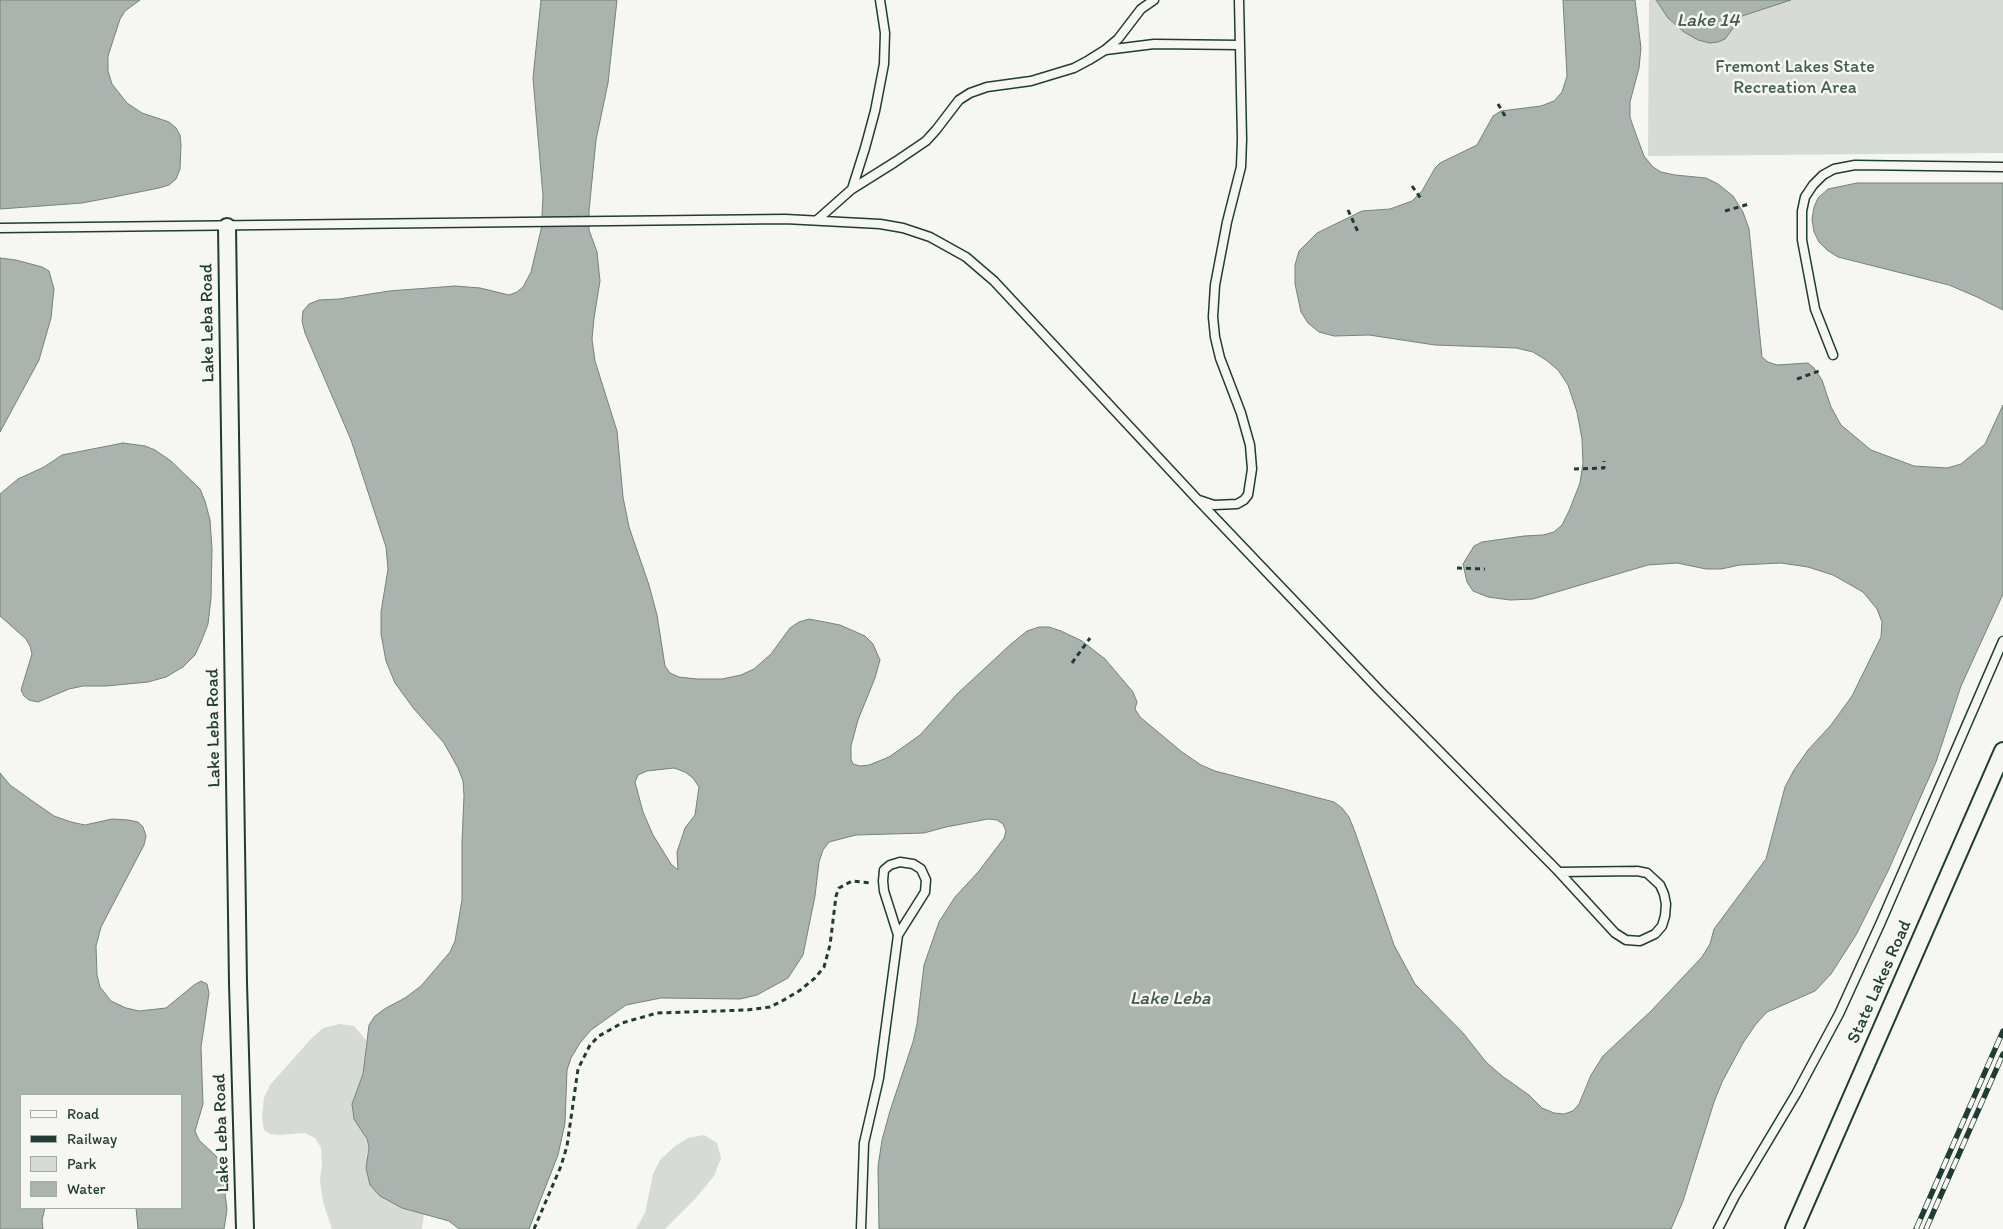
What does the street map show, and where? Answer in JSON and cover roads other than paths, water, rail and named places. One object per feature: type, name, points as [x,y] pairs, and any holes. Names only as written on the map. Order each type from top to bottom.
[{"type":"street","name":"Lake Leba Road","points":[[227,226],[238,984],[245,1229]]},
{"type":"street","name":"State Lakes Road","points":[[1794,1229],[2003,751]]},
{"type":"lane","points":[[852,189],[865,148],[881,82],[885,33],[880,0]]},
{"type":"lane","points":[[817,220],[852,189],[926,140],[959,100],[979,89],[1031,81],[1074,68],[1105,50],[1118,39],[1141,10],[1154,0]]},
{"type":"lane","points":[[1197,499],[1214,505],[1238,504],[1248,495],[1252,469],[1250,445],[1242,413],[1220,358],[1213,317],[1215,285],[1241,162],[1238,45],[1239,0]]},
{"type":"lane","points":[[1105,50],[1154,44],[1238,45]]},
{"type":"lane","points":[[1833,355],[1815,309],[1802,240],[1802,211],[1805,197],[1813,185],[1823,175],[1834,169],[1854,165],[2003,167]]},
{"type":"lane","points":[[0,228],[817,220],[903,228],[930,236],[966,257],[1006,294],[1197,499],[1381,692],[1559,872],[1605,925],[1626,940],[1640,941],[1647,939],[1662,926],[1666,916],[1664,894],[1660,885],[1647,873],[1637,871],[1559,872]]},
{"type":"lane","points":[[1718,1229],[1735,1196],[1796,1094],[1839,1014],[2003,642]]},
{"type":"lane","points":[[861,1229],[864,1143],[879,1078],[898,935],[884,886],[884,870],[890,865],[900,862],[913,864],[921,869],[926,880],[925,892],[898,935]]},
{"type":"water","points":[[0,0],[140,0],[125,11],[120,19],[108,56],[108,71],[112,84],[127,103],[142,113],[169,122],[176,128],[180,135],[181,145],[180,169],[176,179],[169,185],[159,188],[82,203],[0,209]]},
{"type":"water","name":"Lake Leba","points":[[541,0],[617,0],[608,83],[596,140],[589,211],[589,230],[597,252],[600,281],[592,339],[595,361],[617,431],[623,497],[629,527],[649,585],[657,615],[665,666],[670,673],[679,677],[697,679],[722,679],[741,675],[754,669],[771,654],[790,628],[799,622],[809,619],[840,625],[865,636],[873,644],[880,660],[875,678],[858,720],[851,746],[853,764],[860,766],[869,765],[889,757],[920,735],[957,694],[1027,631],[1039,627],[1049,627],[1082,641],[1105,659],[1133,692],[1137,702],[1135,709],[1140,717],[1182,752],[1201,765],[1215,771],[1334,802],[1342,808],[1349,817],[1355,832],[1394,945],[1415,984],[1463,1033],[1486,1062],[1502,1076],[1529,1095],[1542,1108],[1554,1113],[1564,1114],[1573,1111],[1579,1104],[1591,1075],[1603,1056],[1651,1011],[1702,957],[1710,944],[1714,929],[1766,859],[1785,787],[1808,750],[1831,725],[1852,696],[1881,637],[1882,622],[1877,609],[1863,592],[1833,575],[1808,567],[1781,563],[1740,565],[1721,569],[1706,569],[1677,563],[1648,565],[1533,599],[1510,600],[1488,597],[1473,591],[1467,582],[1463,564],[1474,546],[1482,542],[1554,532],[1562,525],[1569,511],[1580,483],[1583,463],[1582,439],[1577,412],[1568,385],[1558,370],[1546,360],[1533,352],[1516,348],[1435,345],[1369,335],[1334,336],[1319,332],[1308,323],[1301,312],[1295,284],[1295,265],[1299,251],[1317,233],[1362,211],[1390,209],[1412,201],[1422,191],[1435,168],[1440,163],[1477,145],[1493,116],[1501,111],[1541,106],[1554,101],[1562,92],[1567,76],[1563,0],[1635,0],[1641,48],[1639,68],[1630,102],[1630,117],[1634,129],[1644,156],[1653,167],[1661,172],[1706,178],[1718,184],[1733,196],[1743,212],[1749,229],[1762,357],[1768,362],[1777,365],[1808,363],[1822,380],[1831,407],[1841,425],[1871,450],[1914,466],[1947,468],[1961,464],[1985,444],[2003,405],[2003,594],[1961,686],[1936,762],[1888,871],[1856,935],[1831,974],[1815,991],[1767,1012],[1743,1043],[1722,1082],[1714,1102],[1683,1201],[1671,1229],[879,1229],[878,1167],[882,1140],[913,1042],[924,965],[939,922],[955,897],[979,871],[1004,838],[1006,831],[1003,824],[997,820],[988,819],[924,833],[856,835],[829,842],[823,850],[819,862],[815,896],[803,955],[788,978],[757,995],[740,999],[661,998],[626,1005],[591,1030],[571,1058],[567,1070],[565,1123],[558,1155],[529,1229],[459,1229],[449,1221],[402,1208],[380,1196],[370,1185],[366,1168],[369,1147],[367,1139],[354,1119],[352,1104],[363,1074],[369,1025],[375,1016],[421,986],[450,952],[455,941],[462,900],[463,781],[444,743],[414,709],[395,683],[386,661],[381,634],[381,612],[388,569],[386,547],[351,440],[305,333],[302,321],[303,311],[309,304],[319,300],[339,299],[389,291],[455,286],[480,288],[509,295],[523,287],[531,272],[541,230],[543,196],[533,78]],"holes":[[[674,768],[685,772],[693,778],[699,787],[695,815],[685,828],[677,852],[678,870],[671,864],[653,835],[643,812],[635,782],[638,775],[647,771]]]},
{"type":"water","name":"Lake 14","points":[[1656,0],[1791,0],[1742,16],[1725,39],[1710,43],[1698,40],[1684,32],[1668,18]]},
{"type":"water","points":[[1857,183],[2003,183],[2003,310],[1949,285],[1838,257],[1827,250],[1819,242],[1814,232],[1812,219],[1818,198],[1828,189]]},
{"type":"water","points":[[0,258],[16,260],[42,267],[49,271],[54,289],[51,318],[39,360],[0,432]]},
{"type":"water","points":[[123,443],[145,446],[155,450],[171,461],[200,489],[210,520],[212,549],[211,598],[208,624],[195,655],[183,667],[166,677],[148,682],[83,686],[69,689],[38,702],[29,700],[21,690],[32,654],[30,646],[26,639],[0,616],[0,494],[18,479],[44,467],[62,455]]},
{"type":"water","points":[[0,773],[10,785],[54,816],[85,825],[112,819],[138,822],[143,827],[146,836],[144,845],[101,927],[96,946],[97,975],[100,987],[111,1001],[126,1008],[139,1011],[166,1008],[194,985],[201,981],[207,984],[209,993],[201,1047],[203,1104],[195,1131],[199,1140],[217,1157],[222,1167],[227,1210],[224,1229],[138,1229],[136,1209],[182,1209],[182,1094],[20,1094],[20,1209],[45,1209],[42,1220],[43,1229],[0,1229]]},
{"type":"railway","points":[[1916,1229],[2003,1031]]},
{"type":"railway","points":[[1926,1229],[2003,1054]]},
{"type":"park label","name":"Fremont Lakes State Recreation Area","points":[[1795,77]]}]
